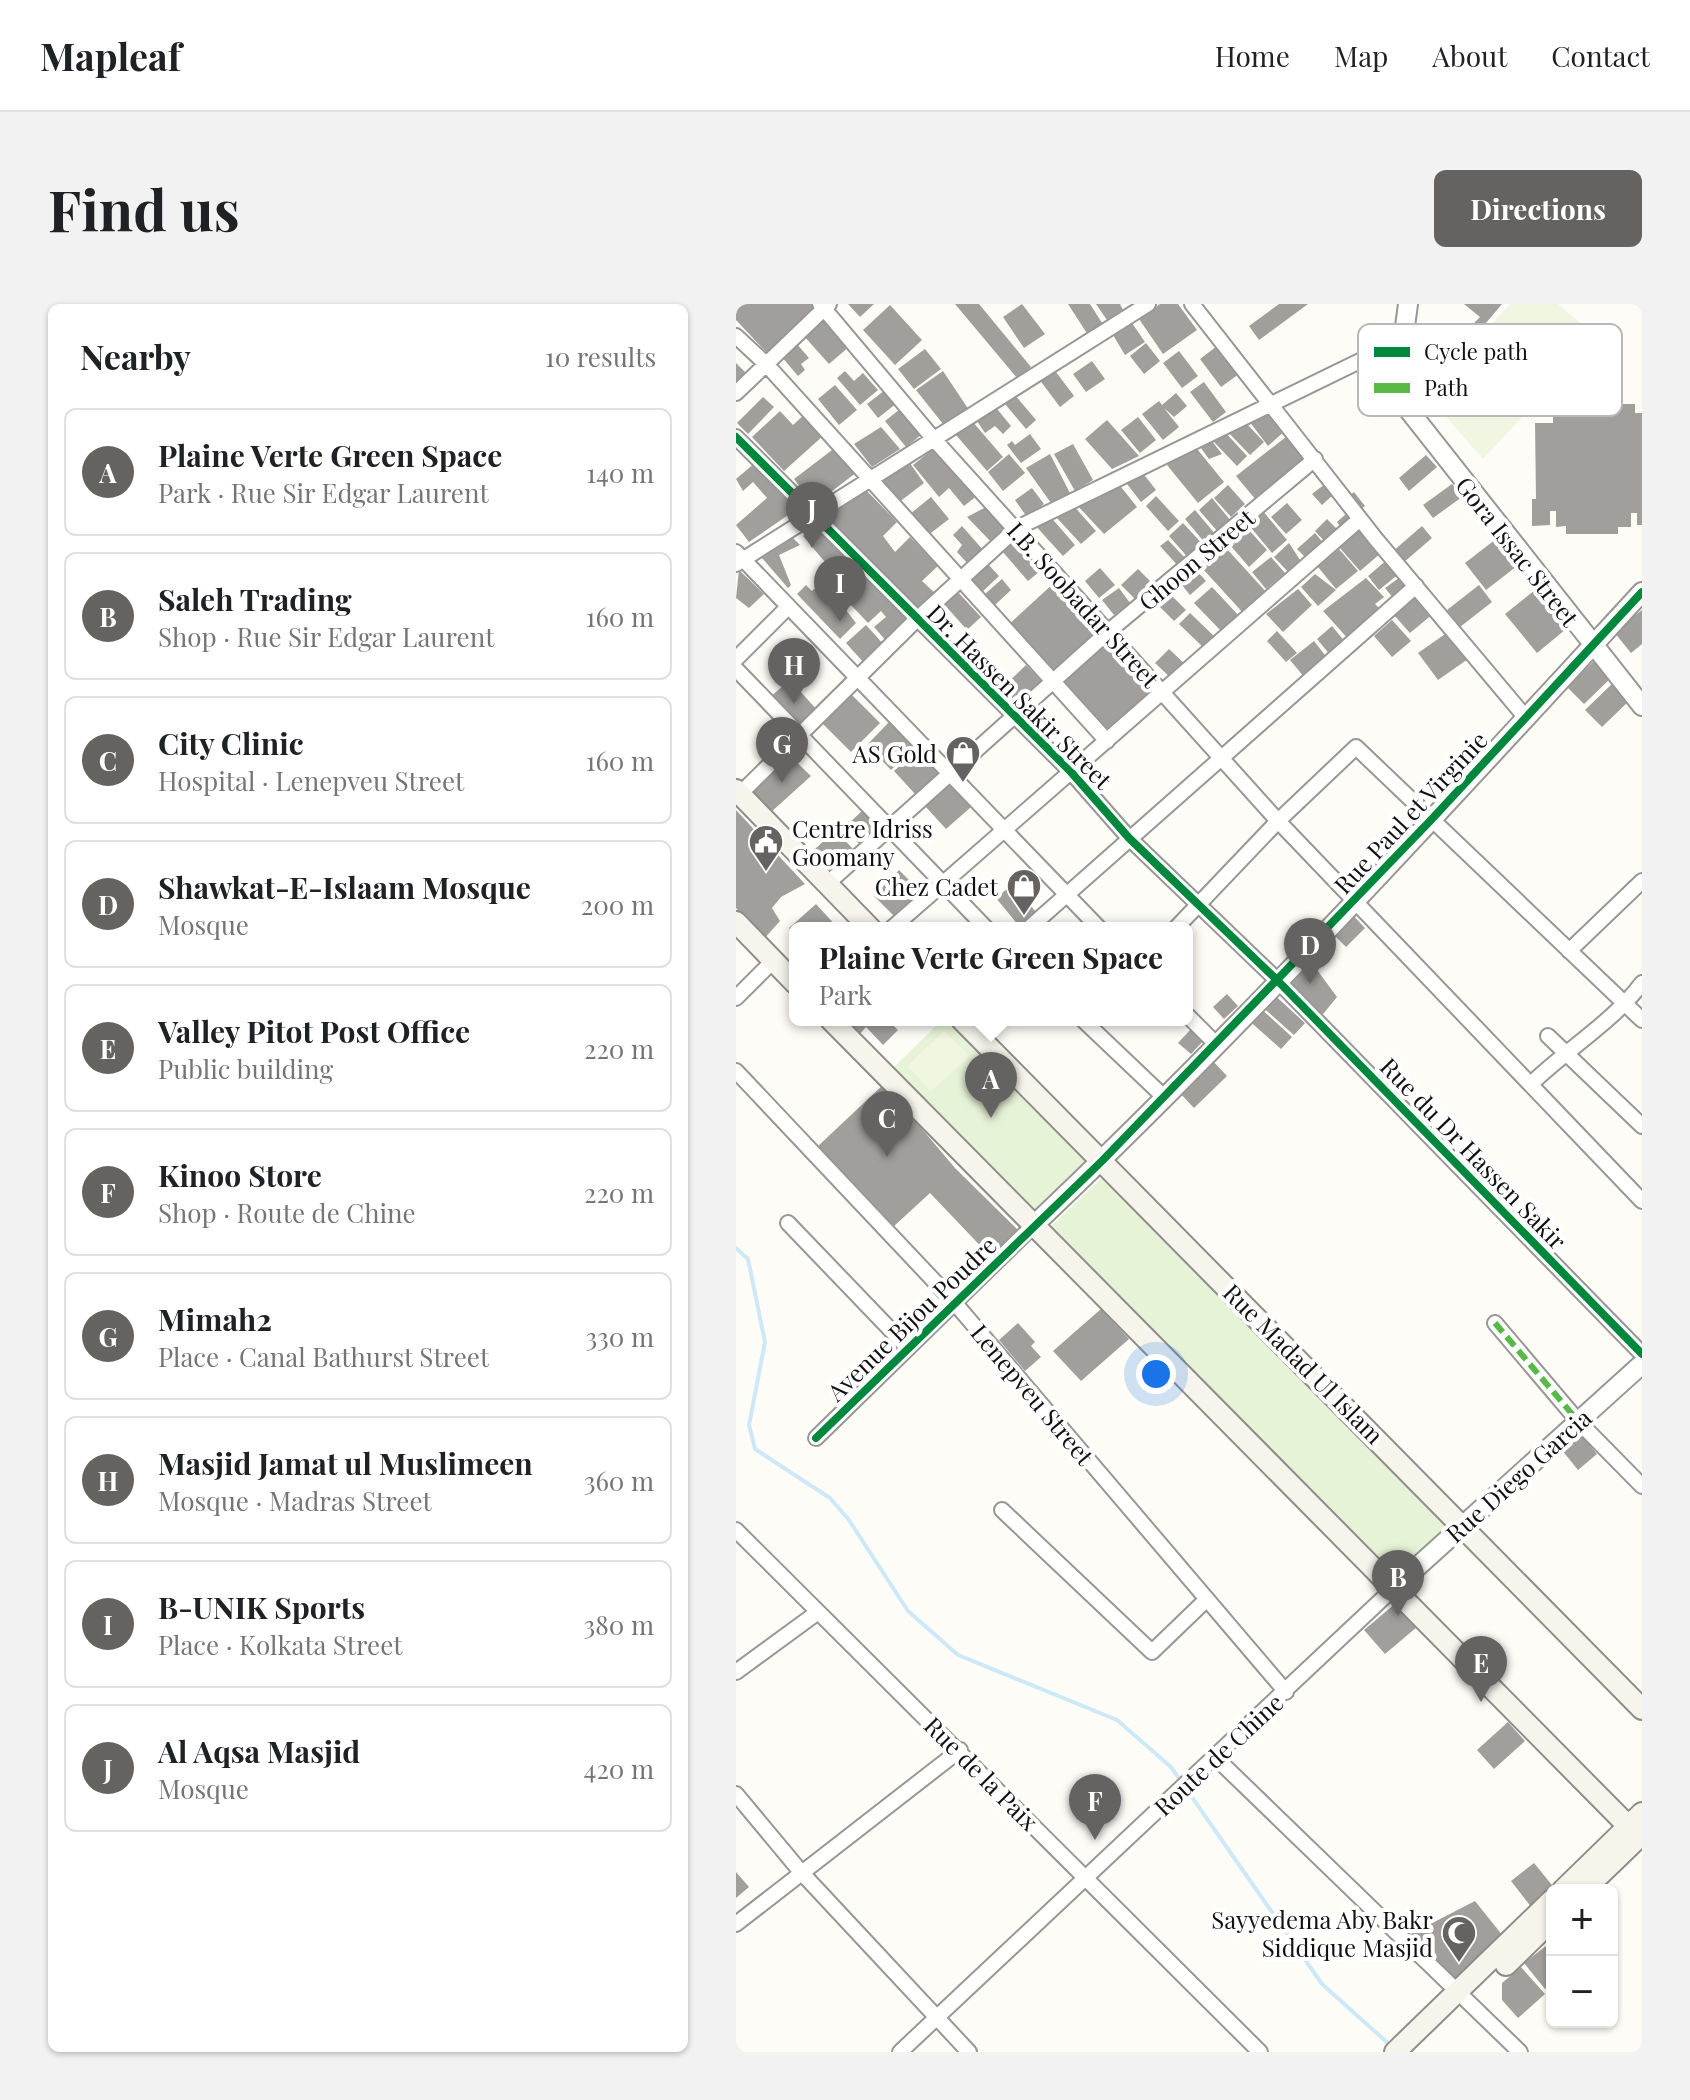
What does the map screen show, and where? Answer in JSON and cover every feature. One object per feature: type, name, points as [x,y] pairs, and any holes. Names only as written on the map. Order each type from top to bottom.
[{"type":"main road","points":[[738,792],[864,922]]},
{"type":"main road","points":[[736,922],[789,977]]},
{"type":"main road","points":[[837,1026],[1639,1830]]},
{"type":"main road","name":"Rue Madad Ul Islam","points":[[968,1026],[1642,1709]]},
{"type":"main road","points":[[1571,1884],[1639,1830]]},
{"type":"main road","points":[[1590,1884],[1639,1830]]},
{"type":"main road","points":[[1463,1996],[1546,1906]]},
{"type":"main road","points":[[1404,2049],[1546,1925]]},
{"type":"street","points":[[1093,922],[739,559],[1148,304]]},
{"type":"street","points":[[1192,304],[1273,403],[1360,519],[1526,718]]},
{"type":"street","points":[[1404,324],[1408,304]]},
{"type":"street","points":[[736,393],[824,306]]},
{"type":"street","name":"I.B. Soobadar Street","points":[[824,306],[932,437],[1278,821],[1642,1201]]},
{"type":"street","points":[[736,336],[767,365],[1107,741]]},
{"type":"street","points":[[738,792],[801,736],[916,620],[1017,528],[1358,362]]},
{"type":"street","name":"Gora Issac Street","points":[[1413,416],[1642,706]]},
{"type":"street","name":"Dr. Hassen Sakir Street","points":[[736,437],[1071,772],[1129,838],[1277,980]]},
{"type":"street","name":"Ghoon Street","points":[[828,883],[1109,631],[1315,459]]},
{"type":"street","points":[[899,922],[1360,519]]},
{"type":"street","points":[[1036,922],[1416,586]]},
{"type":"street","name":"Rue Paul et Virginie","points":[[1034,1225],[1103,1160],[1216,1044],[1431,820],[1642,592]]},
{"type":"street","points":[[736,659],[787,608]]},
{"type":"street","points":[[736,669],[980,922]]},
{"type":"street","points":[[1181,922],[1278,821],[1356,747],[1642,1020]]},
{"type":"street","points":[[1569,951],[1642,881]]},
{"type":"street","points":[[736,998],[773,961]]},
{"type":"street","name":"Rue du Dr Hassen Sakir","points":[[1277,980],[1642,1354]]},
{"type":"street","points":[[1531,1084],[1565,1052],[1626,1005],[1642,983]]},
{"type":"street","points":[[1193,1021],[1216,1044]]},
{"type":"street","points":[[1090,1026],[1164,1097]]},
{"type":"street","points":[[1548,1036],[1642,1126]]},
{"type":"street","name":"Lenepveu Street","points":[[736,1071],[954,1302],[1286,1692]]},
{"type":"street","points":[[788,1223],[908,1348]]},
{"type":"street","name":"Avenue Bijou Poudre","points":[[816,1438],[1034,1225]]},
{"type":"street","points":[[1495,1323],[1578,1421],[1642,1486]]},
{"type":"street","name":"Rue Diego Garcia","points":[[1395,1587],[1461,1523],[1642,1364]]},
{"type":"street","points":[[1002,1510],[1152,1652],[1207,1599]]},
{"type":"street","name":"Rue de la Paix","points":[[736,1530],[1260,2052]]},
{"type":"street","name":"Route de Chine","points":[[900,2052],[1395,1587]]},
{"type":"street","points":[[736,1672],[818,1612]]},
{"type":"street","points":[[736,1924],[960,1750]]},
{"type":"street","points":[[1215,1757],[1520,2052]]},
{"type":"street","points":[[736,1794],[801,1872],[969,2052]]},
{"type":"green space","points":[[1510,304],[1558,304],[1582,324],[1492,324]]},
{"type":"green space","points":[[1445,416],[1523,416],[1483,459]]},
{"type":"green space","points":[[936,1026],[960,1026],[1095,1163],[1034,1222],[888,1073]]},
{"type":"green space","points":[[944,1031],[970,1056],[931,1091],[907,1066]]},
{"type":"green space","points":[[1109,1171],[1452,1522],[1398,1577],[1048,1229]]},
{"type":"building","points":[[736,304],[811,304],[817,310],[769,355],[736,320]]},
{"type":"building","points":[[848,304],[874,304],[860,317]]},
{"type":"building","points":[[955,304],[979,304],[1031,367],[1017,378]]},
{"type":"building","points":[[1022,304],[1045,334],[1024,348],[1003,317]]},
{"type":"building","points":[[1068,304],[1090,304],[1104,326],[1088,335]]},
{"type":"building","points":[[1096,304],[1120,304],[1123,310],[1107,320]]},
{"type":"building","points":[[1160,304],[1178,304],[1197,330],[1163,354],[1139,319]]},
{"type":"building","points":[[1279,304],[1308,304],[1259,340],[1249,326]]},
{"type":"building","points":[[1464,304],[1502,304],[1485,324],[1475,324],[1480,317]]},
{"type":"building","points":[[890,305],[922,340],[895,365],[863,330]]},
{"type":"building","points":[[823,317],[850,346],[829,364],[803,335]]},
{"type":"building","points":[[1132,323],[1145,342],[1125,355],[1113,335]]},
{"type":"building","points":[[796,343],[809,358],[801,364],[805,370],[798,376],[781,356]]},
{"type":"building","points":[[1146,343],[1160,361],[1144,374],[1130,356]]},
{"type":"building","points":[[1217,346],[1239,374],[1221,387],[1200,359]]},
{"type":"building","points":[[925,349],[941,369],[914,389],[898,369]]},
{"type":"building","points":[[1179,351],[1198,376],[1182,388],[1163,363]]},
{"type":"building","points":[[1092,361],[1105,379],[1086,392],[1073,374]]},
{"type":"building","points":[[736,363],[746,373],[736,383]]},
{"type":"building","points":[[1053,368],[1074,396],[1060,407],[1039,379]]},
{"type":"building","points":[[845,371],[854,381],[863,373],[878,390],[860,405],[837,378]]},
{"type":"building","points":[[943,371],[969,410],[943,424],[916,390]]},
{"type":"building","points":[[1204,382],[1226,412],[1213,422],[1190,392]]},
{"type":"building","points":[[835,385],[857,410],[839,425],[818,399]]},
{"type":"building","points":[[885,390],[897,403],[878,418],[867,404]]},
{"type":"building","points":[[1176,393],[1187,406],[1174,417],[1164,408],[1179,427],[1163,440],[1142,414],[1159,401],[1162,405]]},
{"type":"building","points":[[1015,395],[1036,420],[1026,429],[1005,404]]},
{"type":"building","points":[[763,397],[774,407],[748,434],[737,423]]},
{"type":"building","points":[[993,404],[1011,426],[1003,434],[995,426],[985,433],[975,418]]},
{"type":"building","points":[[1622,404],[1635,404],[1635,413],[1642,413],[1642,525],[1637,525],[1637,513],[1631,513],[1631,527],[1618,527],[1618,534],[1566,534],[1566,526],[1556,527],[1556,511],[1550,511],[1550,525],[1532,526],[1532,499],[1536,499],[1535,423],[1553,423],[1553,416],[1622,416]]},
{"type":"building","points":[[1271,408],[1287,429],[1268,446],[1249,421]]},
{"type":"building","points":[[900,409],[921,435],[906,447],[885,421]]},
{"type":"building","points":[[780,411],[793,425],[805,414],[824,435],[784,471],[752,437]]},
{"type":"building","points":[[1138,417],[1156,440],[1140,453],[1121,430]]},
{"type":"building","points":[[1107,420],[1139,456],[1112,469],[1085,439]]},
{"type":"building","points":[[972,421],[1003,457],[987,471],[956,435]]},
{"type":"building","points":[[1245,422],[1264,442],[1250,455],[1226,430]]},
{"type":"building","points":[[881,427],[900,449],[872,467],[854,444]]},
{"type":"building","points":[[1223,430],[1247,456],[1237,466],[1212,440]]},
{"type":"building","points":[[1291,433],[1310,457],[1256,500],[1236,476]]},
{"type":"building","points":[[1030,434],[1041,449],[1021,463],[1007,445],[1012,441],[1015,445]]},
{"type":"building","points":[[1208,436],[1222,454],[1209,459],[1198,444]]},
{"type":"building","points":[[1073,444],[1093,480],[1075,491],[1054,454]]},
{"type":"building","points":[[1193,444],[1224,482],[1198,503],[1167,465]]},
{"type":"building","points":[[938,445],[978,495],[964,506],[949,488],[939,497],[913,465]]},
{"type":"building","points":[[836,447],[857,472],[814,505],[794,479]]},
{"type":"building","points":[[1009,454],[1025,473],[1003,491],[988,472]]},
{"type":"building","points":[[1050,454],[1070,493],[1051,503],[1026,468]]},
{"type":"building","points":[[1426,455],[1437,467],[1409,491],[1399,478]]},
{"type":"building","points":[[756,462],[797,509],[749,542],[736,525],[767,498],[753,482],[743,491],[736,479]]},
{"type":"building","points":[[909,462],[924,483],[898,503],[882,482]]},
{"type":"building","points":[[1142,472],[1156,490],[1141,502],[1127,484]]},
{"type":"building","points":[[1117,482],[1137,507],[1104,534],[1075,503]]},
{"type":"building","points":[[1325,484],[1334,494],[1322,505],[1312,494]]},
{"type":"building","points":[[1452,484],[1462,497],[1433,518],[1423,505]]},
{"type":"building","points":[[1228,485],[1245,504],[1231,517],[1214,498]]},
{"type":"building","points":[[1032,488],[1044,504],[1027,517],[1015,500]]},
{"type":"building","points":[[865,489],[897,522],[883,536],[895,552],[910,537],[938,566],[922,581],[936,594],[915,614],[823,519],[845,497],[850,502]]},
{"type":"building","points":[[1354,492],[1365,506],[1357,512],[1347,498]]},
{"type":"building","points":[[1156,496],[1179,521],[1168,531],[1146,506]]},
{"type":"building","points":[[931,497],[949,519],[927,536],[910,514]]},
{"type":"building","points":[[1212,498],[1231,521],[1218,532],[1199,510]]},
{"type":"building","points":[[1287,503],[1302,520],[1286,534],[1271,517]]},
{"type":"building","points":[[1073,505],[1096,531],[1081,544],[1057,518]]},
{"type":"building","points":[[988,506],[1010,530],[994,545],[967,517]]},
{"type":"building","points":[[1195,510],[1216,535],[1206,544],[1185,519]]},
{"type":"building","points":[[1263,511],[1287,540],[1272,553],[1248,524]]},
{"type":"building","points":[[1347,513],[1354,520],[1343,530],[1337,522]]},
{"type":"building","points":[[1049,515],[1075,545],[1063,556],[1033,523]]},
{"type":"building","points":[[1327,519],[1340,532],[1327,544],[1315,531]]},
{"type":"building","points":[[818,522],[910,622],[888,643],[874,627],[886,617],[881,611],[868,623],[850,604],[856,599],[803,536]]},
{"type":"building","points":[[1183,523],[1206,548],[1191,561],[1169,536]]},
{"type":"building","points":[[962,526],[984,551],[969,565],[957,552],[962,545],[953,535]]},
{"type":"building","points":[[1422,526],[1432,538],[1403,563],[1392,552]]},
{"type":"building","points":[[1248,529],[1267,550],[1249,567],[1230,545]]},
{"type":"building","points":[[1360,529],[1381,553],[1360,571],[1339,547]]},
{"type":"building","points":[[1315,533],[1325,545],[1308,560],[1297,549]]},
{"type":"building","points":[[793,538],[800,545],[779,555],[791,585],[788,588],[762,558]]},
{"type":"building","points":[[1496,539],[1517,566],[1486,590],[1465,563]]},
{"type":"building","points":[[1168,540],[1187,560],[1179,567],[1160,546]]},
{"type":"building","points":[[1013,542],[1039,572],[1028,581],[1002,551]]},
{"type":"building","points":[[1289,543],[1302,563],[1290,574],[1274,557]]},
{"type":"building","points":[[1226,548],[1268,594],[1245,615],[1202,568]]},
{"type":"building","points":[[1339,549],[1358,571],[1336,589],[1318,567]]},
{"type":"building","points":[[1271,557],[1285,573],[1266,589],[1252,572]]},
{"type":"building","points":[[1388,559],[1400,573],[1379,590],[1368,576]]},
{"type":"building","points":[[987,563],[999,576],[981,593],[969,580]]},
{"type":"building","points":[[1100,568],[1115,585],[1099,598],[1085,581]]},
{"type":"building","points":[[1138,569],[1155,586],[1138,602],[1121,585]]},
{"type":"building","points":[[739,570],[764,594],[749,608],[736,598]]},
{"type":"building","points":[[1197,571],[1206,581],[1190,595],[1182,585]]},
{"type":"building","points":[[1315,574],[1336,590],[1318,606],[1301,587]]},
{"type":"building","points":[[1403,575],[1411,585],[1394,599],[1385,588]]},
{"type":"building","points":[[1366,578],[1384,597],[1375,604],[1382,611],[1351,642],[1323,611]]},
{"type":"building","points":[[1002,579],[1011,590],[995,605],[985,594]]},
{"type":"building","points":[[823,581],[856,623],[840,639],[797,594],[806,585],[812,591]]},
{"type":"building","points":[[1055,582],[1102,631],[1053,674],[1007,626]]},
{"type":"building","points":[[1479,585],[1492,602],[1460,627],[1447,610]]},
{"type":"building","points":[[1212,587],[1240,617],[1223,633],[1194,603]]},
{"type":"building","points":[[1119,588],[1130,603],[1114,615],[1102,600]]},
{"type":"building","points":[[1298,589],[1312,605],[1283,632],[1266,614]]},
{"type":"building","points":[[1535,590],[1566,629],[1537,653],[1505,614]]},
{"type":"building","points":[[957,591],[981,617],[967,630],[943,603]]},
{"type":"building","points":[[1169,593],[1186,610],[1174,621],[1157,604]]},
{"type":"building","points":[[1417,593],[1434,613],[1410,633],[1393,614]]},
{"type":"building","points":[[1642,610],[1642,644],[1631,653],[1614,632]]},
{"type":"building","points":[[1190,613],[1216,638],[1205,649],[1179,624]]},
{"type":"building","points":[[1392,620],[1411,641],[1392,657],[1374,636]]},
{"type":"building","points":[[866,625],[885,646],[865,664],[846,643]]},
{"type":"building","points":[[1332,626],[1346,643],[1331,656],[1317,639]]},
{"type":"building","points":[[1277,631],[1297,653],[1286,662],[1267,641]]},
{"type":"building","points":[[1448,632],[1468,659],[1438,680],[1418,653]]},
{"type":"building","points":[[1104,640],[1154,696],[1107,736],[1058,681]]},
{"type":"building","points":[[1314,641],[1328,659],[1305,678],[1290,660]]},
{"type":"building","points":[[1169,649],[1187,666],[1173,680],[1155,663]]},
{"type":"building","points":[[1596,659],[1613,676],[1584,704],[1567,687]]},
{"type":"building","points":[[1026,665],[1043,683],[1016,709],[999,691]]},
{"type":"building","points":[[790,680],[818,711],[798,727],[770,697]]},
{"type":"building","points":[[1614,682],[1631,699],[1602,727],[1585,710]]},
{"type":"building","points":[[852,695],[880,723],[851,752],[823,724]]},
{"type":"building","points":[[889,722],[915,746],[891,770],[867,745]]},
{"type":"building","points":[[918,749],[939,772],[915,794],[894,771]]},
{"type":"building","points":[[789,755],[811,776],[770,813],[752,790]]},
{"type":"building","points":[[949,784],[971,807],[946,829],[925,806]]},
{"type":"building","points":[[865,808],[884,828],[863,848],[844,828]]},
{"type":"building","name":"Centre Idriss Goomany","points":[[736,810],[805,884],[781,897],[772,908],[780,921],[763,940],[736,908]]},
{"type":"building","points":[[835,830],[854,850],[832,871],[813,851]]},
{"type":"building","points":[[899,870],[921,892],[896,918],[874,896]]},
{"type":"building","points":[[1013,884],[1036,912],[1024,922],[1016,922],[996,898]]},
{"type":"building","points":[[816,904],[832,922],[796,922]]},
{"type":"building","points":[[1348,910],[1365,928],[1346,947],[1328,929]]},
{"type":"building","points":[[1312,963],[1337,997],[1319,1019],[1294,995],[1290,973]]},
{"type":"building","points":[[1270,991],[1305,1023],[1294,1035],[1259,1004]]},
{"type":"building","points":[[1227,994],[1238,1006],[1224,1019],[1213,1007]]},
{"type":"building","points":[[1258,1006],[1292,1037],[1281,1049],[1246,1018]]},
{"type":"building","points":[[850,1026],[894,1026],[898,1030],[883,1045],[866,1027],[859,1035]]},
{"type":"building","points":[[1191,1029],[1204,1040],[1191,1054],[1178,1043]]},
{"type":"building","points":[[1211,1059],[1227,1076],[1194,1108],[1178,1091]]},
{"type":"building","points":[[884,1084],[955,1168],[1021,1233],[991,1257],[930,1193],[893,1227],[817,1147]]},
{"type":"building","points":[[1101,1309],[1129,1339],[1081,1381],[1053,1351]]},
{"type":"building","points":[[1018,1323],[1035,1342],[1031,1346],[1041,1357],[1025,1371],[999,1340]]},
{"type":"building","points":[[1580,1433],[1597,1454],[1578,1470],[1561,1449]]},
{"type":"building","points":[[1396,1603],[1417,1627],[1385,1654],[1364,1630]]},
{"type":"building","points":[[1508,1722],[1525,1741],[1494,1769],[1477,1750]]},
{"type":"building","points":[[1534,1863],[1551,1884],[1546,1884],[1546,1898],[1532,1908],[1511,1881]]},
{"type":"building","points":[[736,1872],[749,1887],[736,1898]]},
{"type":"building","name":"Sayyedema Aby Bakr Siddique Masjid","points":[[1475,1901],[1507,1941],[1458,1986],[1407,1936]]},
{"type":"building","points":[[1546,1946],[1546,1988],[1545,1989],[1524,1963]]},
{"type":"building","points":[[1521,1967],[1545,1994],[1518,2018],[1502,2000],[1502,1983]]},
{"type":"waterway","points":[[736,1248],[748,1259],[765,1342],[749,1425],[755,1449],[830,1498],[849,1520],[908,1611],[958,1655],[1117,1720],[1171,1767],[1322,1984],[1390,2045]]},
{"type":"marked path","points":[[1495,1323],[1578,1421]]},
{"type":"cycle path","points":[[736,437],[1071,772],[1129,838],[1277,980],[1642,1354]]},
{"type":"cycle path","points":[[816,1438],[1103,1160],[1431,820],[1642,592]]},
{"type":"place","name":"Al Aqsa Masjid","points":[[812,548]]},
{"type":"place","name":"B-UNIK Sports","points":[[840,622]]},
{"type":"place","name":"Masjid Jamat ul Muslimeen","points":[[794,704]]},
{"type":"place","name":"Mimah2","points":[[782,783]]},
{"type":"place","name":"AS Gold","points":[[963,784]]},
{"type":"place","name":"Centre Idriss Goomany","points":[[766,873]]},
{"type":"place","name":"Chez Cadet","points":[[1024,917]]},
{"type":"place","name":"Shawkat-E-Islaam Mosque","points":[[1310,984]]},
{"type":"place","name":"Plaine Verte Green Space","points":[[991,1118]]},
{"type":"place","name":"City Clinic","points":[[887,1157]]},
{"type":"place","name":"Saleh Trading","points":[[1398,1616]]},
{"type":"place","name":"Valley Pitot Post Office","points":[[1481,1702]]},
{"type":"place","name":"Kinoo Store","points":[[1095,1840]]},
{"type":"place","name":"Sayyedema Aby Bakr Siddique Masjid","points":[[1459,1964]]}]
